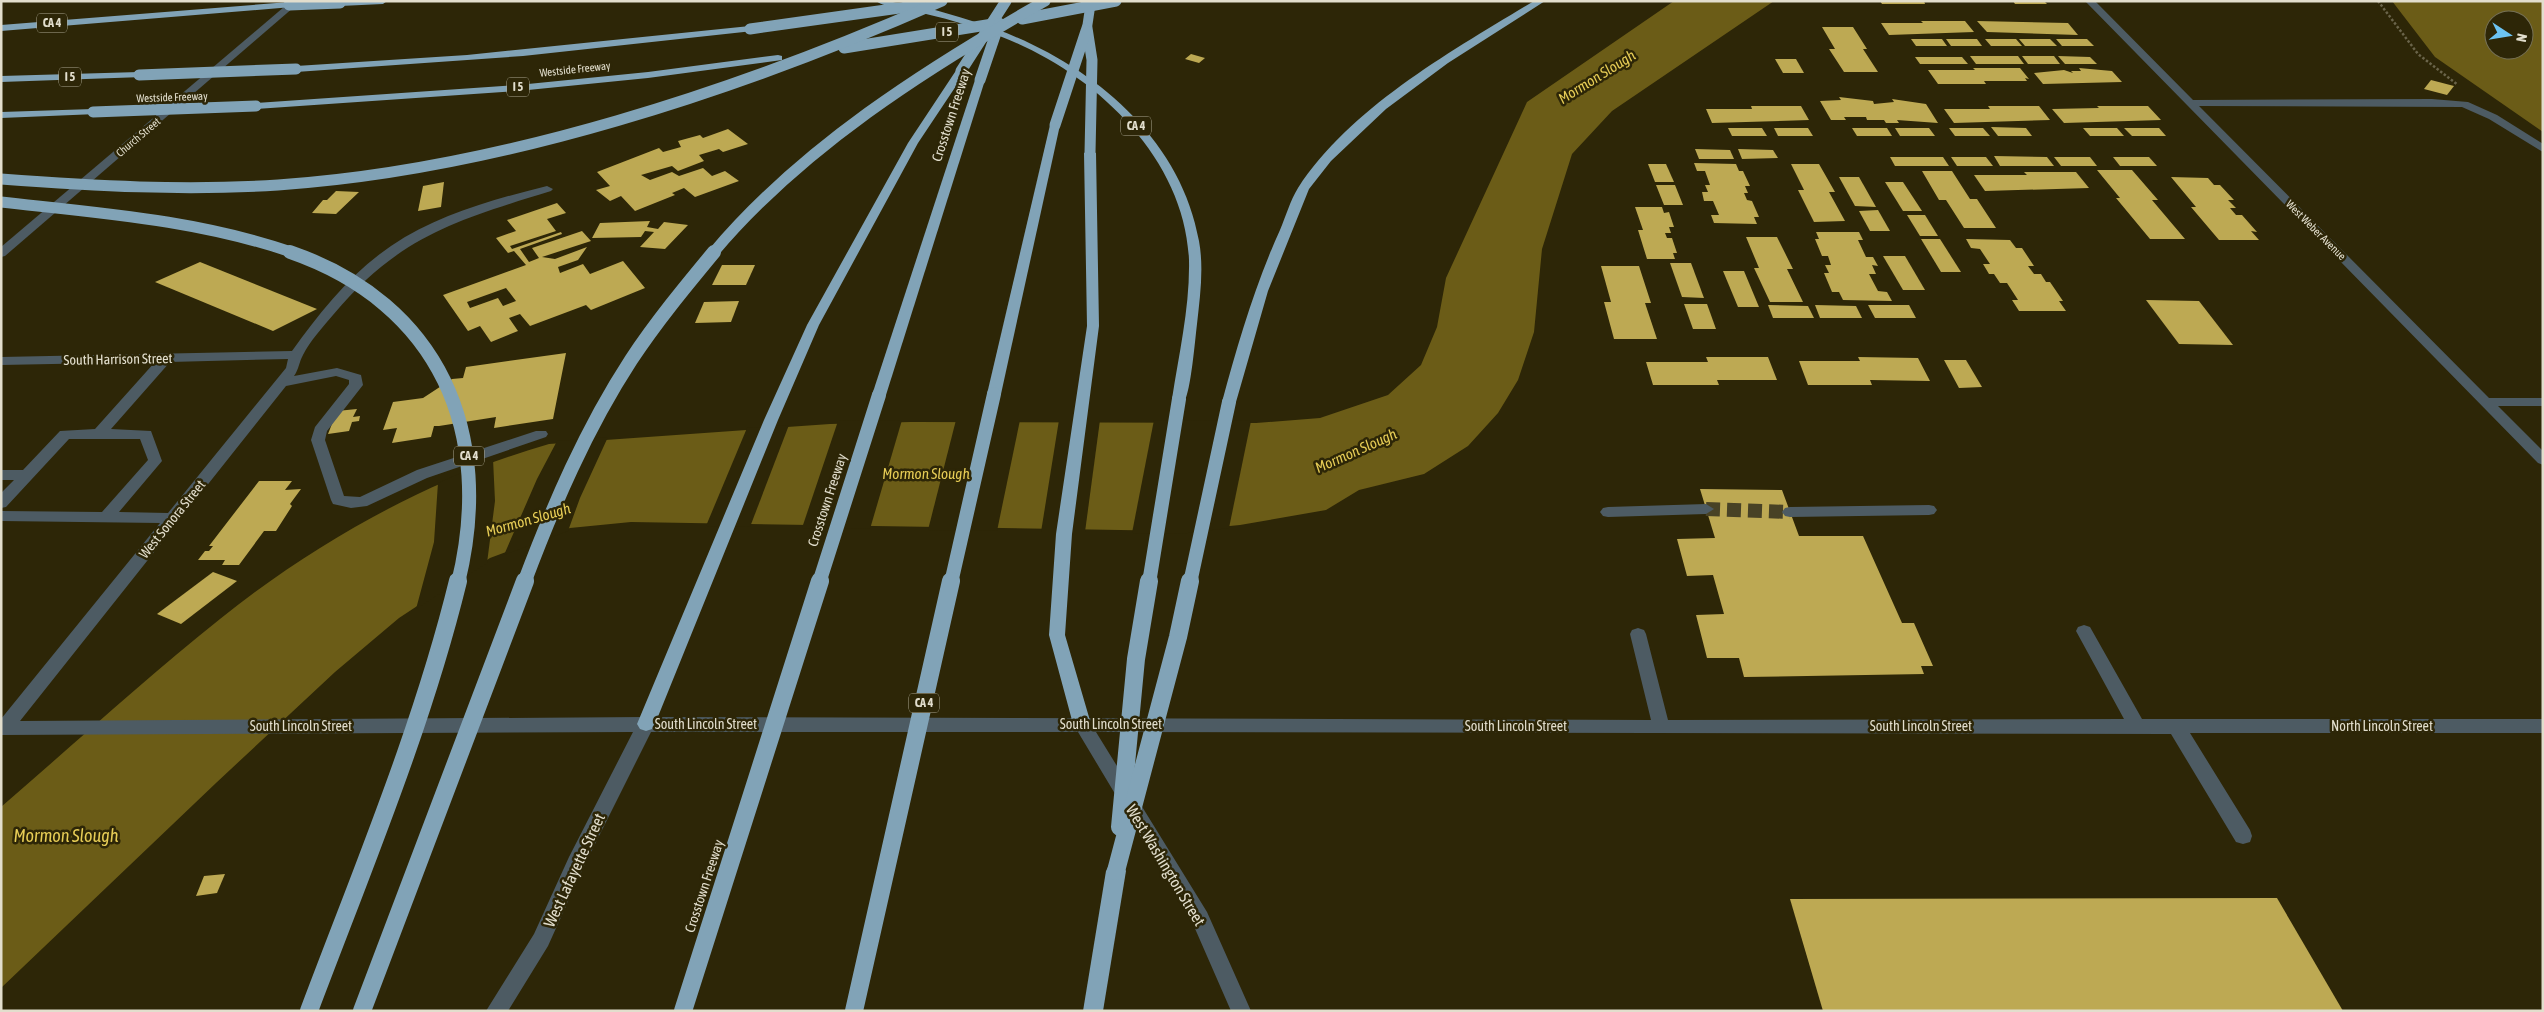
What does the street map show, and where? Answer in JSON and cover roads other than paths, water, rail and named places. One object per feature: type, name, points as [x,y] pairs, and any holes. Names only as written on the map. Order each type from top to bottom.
[{"type":"highway","points":[[293,3],[314,1]]},
{"type":"highway","name":"CA 4","points":[[1,28],[293,3],[383,1]]},
{"type":"highway","name":"CA 4","points":[[880,1],[977,25],[1039,51],[1075,72],[1106,96],[1145,136],[1161,159],[1178,190],[1188,217],[1193,242],[1195,271],[1179,399],[1136,659],[1116,871],[1092,1011]]},
{"type":"highway","points":[[1,179],[138,188],[216,188],[333,180],[424,167],[544,141],[634,115],[795,60],[942,1]]},
{"type":"highway","name":"Westside Freeway","points":[[1,79],[296,69],[397,64],[550,52],[750,28],[942,1]]},
{"type":"highway","points":[[646,724],[795,362],[833,285],[913,143],[1006,1]]},
{"type":"highway","name":"Crosstown Freeway","points":[[683,1011],[878,395],[1006,1]]},
{"type":"highway","points":[[362,1011],[544,531],[593,426],[632,359],[662,317],[715,251],[791,174],[843,131],[904,86],[989,32],[1045,1]]},
{"type":"highway","name":"CA 4","points":[[854,1011],[1055,125],[1087,28],[1091,1]]},
{"type":"highway","name":"Westside Freeway","points":[[1,115],[256,106],[487,90],[680,71],[934,34],[1116,1]]},
{"type":"highway","points":[[1116,871],[1178,637],[1229,402],[1258,294],[1303,189],[1338,147],[1386,105],[1461,51],[1540,1]]},
{"type":"highway","points":[[1082,724],[1057,635],[1064,534],[1093,326],[1090,153],[1092,60],[1087,28]]},
{"type":"highway","name":"CA 4","points":[[1,202],[200,227],[253,239],[302,256],[359,284],[405,322],[441,368],[453,395],[463,424],[469,456],[468,529],[460,570],[437,655],[406,751],[309,1011]]},
{"type":"street","name":"West Weber Avenue","points":[[2089,1],[2543,460]]},
{"type":"street","name":"Church Street","points":[[1,253],[293,3]]},
{"type":"street","points":[[2190,103],[2432,102],[2464,104],[2493,117],[2543,149]]},
{"type":"street","name":"West Sonora Street","points":[[3,728],[282,382],[292,369],[296,355],[324,316],[394,250],[456,218],[547,189]]},
{"type":"street","name":"South Harrison Street","points":[[1,361],[296,355]]},
{"type":"street","points":[[99,434],[166,358]]},
{"type":"street","points":[[282,382],[338,372],[356,378],[356,385],[320,430],[318,440],[338,500],[341,502],[352,504],[362,502],[422,474],[542,434]]},
{"type":"street","points":[[2486,402],[2543,402]]},
{"type":"street","points":[[1,503],[65,434],[146,434],[155,461],[106,517]]},
{"type":"street","points":[[1,475],[26,475]]},
{"type":"street","points":[[1608,512],[1706,510]]},
{"type":"street","points":[[1790,512],[1929,510]]},
{"type":"street","points":[[1,516],[172,518]]},
{"type":"street","points":[[2084,631],[2137,726]]},
{"type":"street","points":[[1638,634],[1661,727]]},
{"type":"street","name":"South Lincoln Street","points":[[3,728],[646,724],[1661,727],[2220,726]]},
{"type":"street","name":"West Lafayette Street","points":[[496,1011],[541,940],[576,863],[646,724]]},
{"type":"street","name":"West Washington Street","points":[[1082,724],[1200,918],[1240,1011]]},
{"type":"street","points":[[2176,725],[2243,836]]},
{"type":"street","name":"North Lincoln Street","points":[[2220,726],[2543,726]]},
{"type":"water","name":"Mormon Slough","points":[[1674,1],[1774,1],[1612,111],[1572,154],[1542,249],[1534,332],[1518,380],[1498,413],[1468,446],[1424,474],[1359,490],[1326,510],[1240,525],[1179,531],[631,522],[570,528],[490,558],[399,618],[335,672],[1,988],[1,807],[137,688],[220,619],[295,564],[335,539],[376,515],[418,494],[505,458],[549,444],[830,424],[911,422],[1256,423],[1320,418],[1388,395],[1421,365],[1437,327],[1446,278],[1527,102]]},
{"type":"water","points":[[2392,1],[2543,1],[2543,132],[2435,57]]},
{"type":"tunnel","points":[[1706,509],[1790,512]]}]
